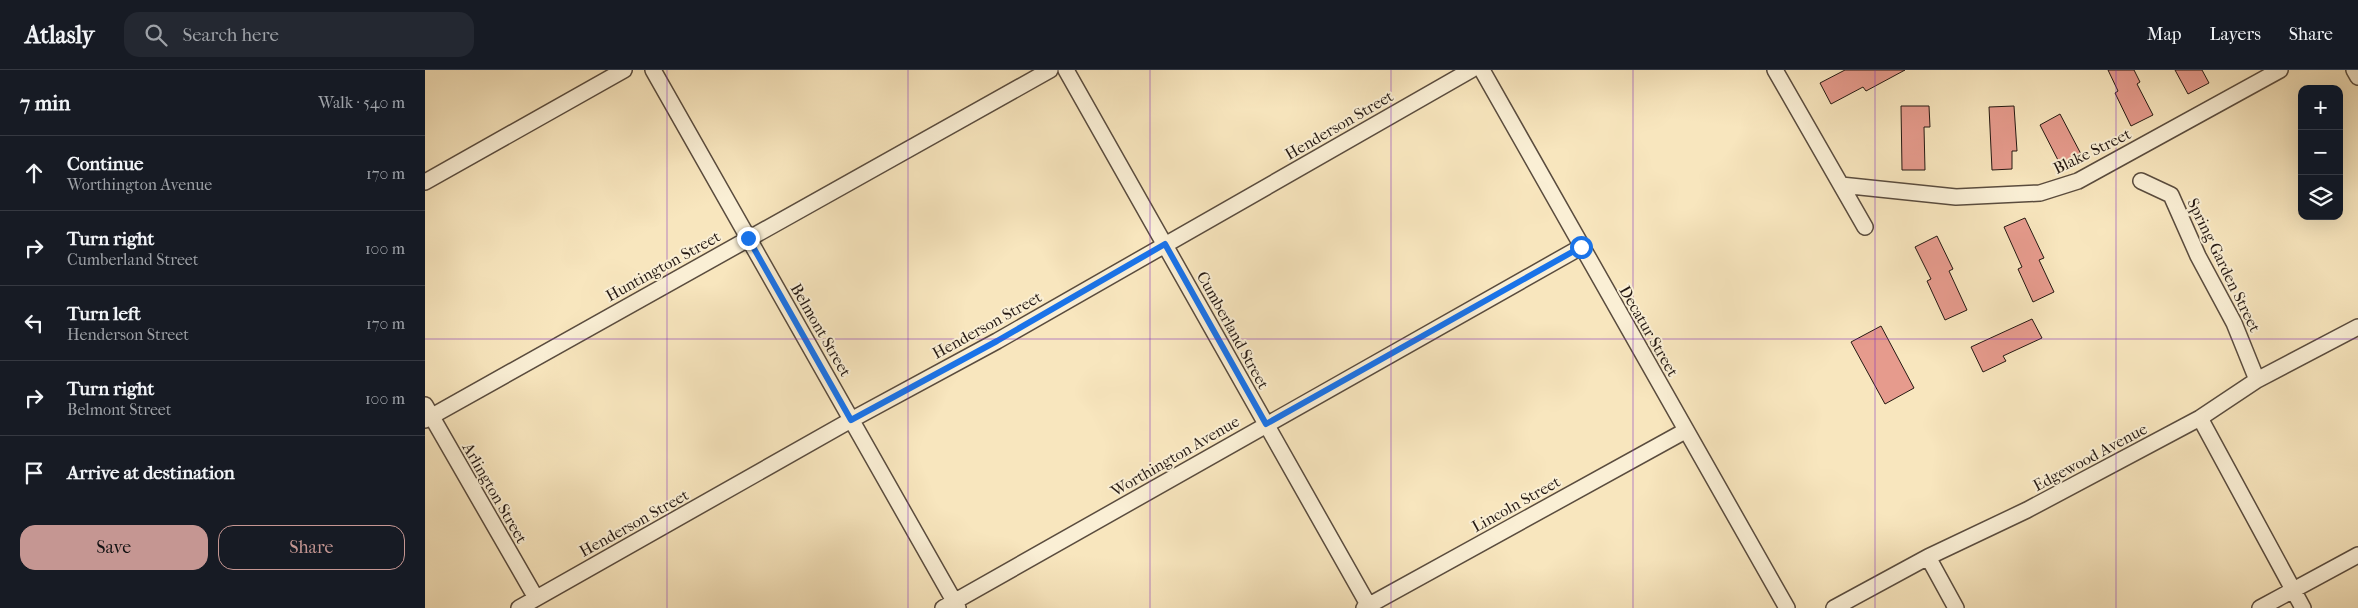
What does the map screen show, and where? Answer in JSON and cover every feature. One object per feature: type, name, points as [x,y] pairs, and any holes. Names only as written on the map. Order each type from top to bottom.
[{"type":"street","points":[[425,182],[624,70]]},
{"type":"street","name":"Belmont Street","points":[[653,70],[851,420],[952,606]]},
{"type":"street","name":"Huntington Street","points":[[427,414],[1050,70]]},
{"type":"street","name":"Cumberland Street","points":[[1066,70],[1367,607]]},
{"type":"street","name":"Henderson Street","points":[[519,608],[851,420],[997,341],[1471,70]]},
{"type":"street","name":"Decatur Street","points":[[1482,70],[1787,608]]},
{"type":"street","points":[[1775,70],[1865,227]]},
{"type":"street","name":"Blake Street","points":[[1841,186],[1956,197],[2040,193],[2078,181],[2280,70]]},
{"type":"street","points":[[2355,70],[2358,77]]},
{"type":"street","name":"Spring Garden Street","points":[[2141,181],[2171,195],[2198,256],[2234,323],[2257,380]]},
{"type":"street","name":"Worthington Avenue","points":[[952,606],[1266,424],[1581,247]]},
{"type":"street","name":"Edgewood Avenue","points":[[1834,608],[1928,557],[2027,510],[2201,418],[2257,380],[2358,327]]},
{"type":"street","name":"Arlington Street","points":[[427,414],[536,598]]},
{"type":"street","points":[[2201,418],[2303,608]]},
{"type":"street","name":"Lincoln Street","points":[[1367,607],[1685,431]]},
{"type":"street","points":[[2261,608],[2358,555]]},
{"type":"street","points":[[1928,557],[1956,608]]},
{"type":"building","points":[[1845,70],[1905,70],[1866,91],[1863,87],[1831,104],[1820,83]]},
{"type":"building","points":[[2108,70],[2134,70],[2140,82],[2137,84],[2153,115],[2131,126],[2115,93],[2118,91]]},
{"type":"building","points":[[2175,70],[2202,70],[2209,83],[2188,94]]},
{"type":"building","points":[[1901,106],[1929,106],[1930,127],[1924,127],[1925,170],[1902,170]]},
{"type":"building","points":[[2014,106],[2017,151],[2012,151],[2012,169],[1992,170],[1989,107]]},
{"type":"building","points":[[2060,114],[2081,154],[2060,164],[2040,125]]},
{"type":"building","points":[[2025,218],[2044,258],[2039,260],[2054,292],[2033,302],[2018,269],[2022,267],[2004,227]]},
{"type":"building","points":[[1937,236],[1953,269],[1949,271],[1967,310],[1945,320],[1927,281],[1931,279],[1915,247]]},
{"type":"building","points":[[2032,319],[2042,338],[2003,356],[2006,361],[1983,372],[1971,347]]},
{"type":"building","points":[[1881,326],[1914,388],[1885,404],[1851,342]]},
{"type":"route","points":[[748,238],[851,420],[997,341],[1165,244],[1266,424],[1581,247]]}]
